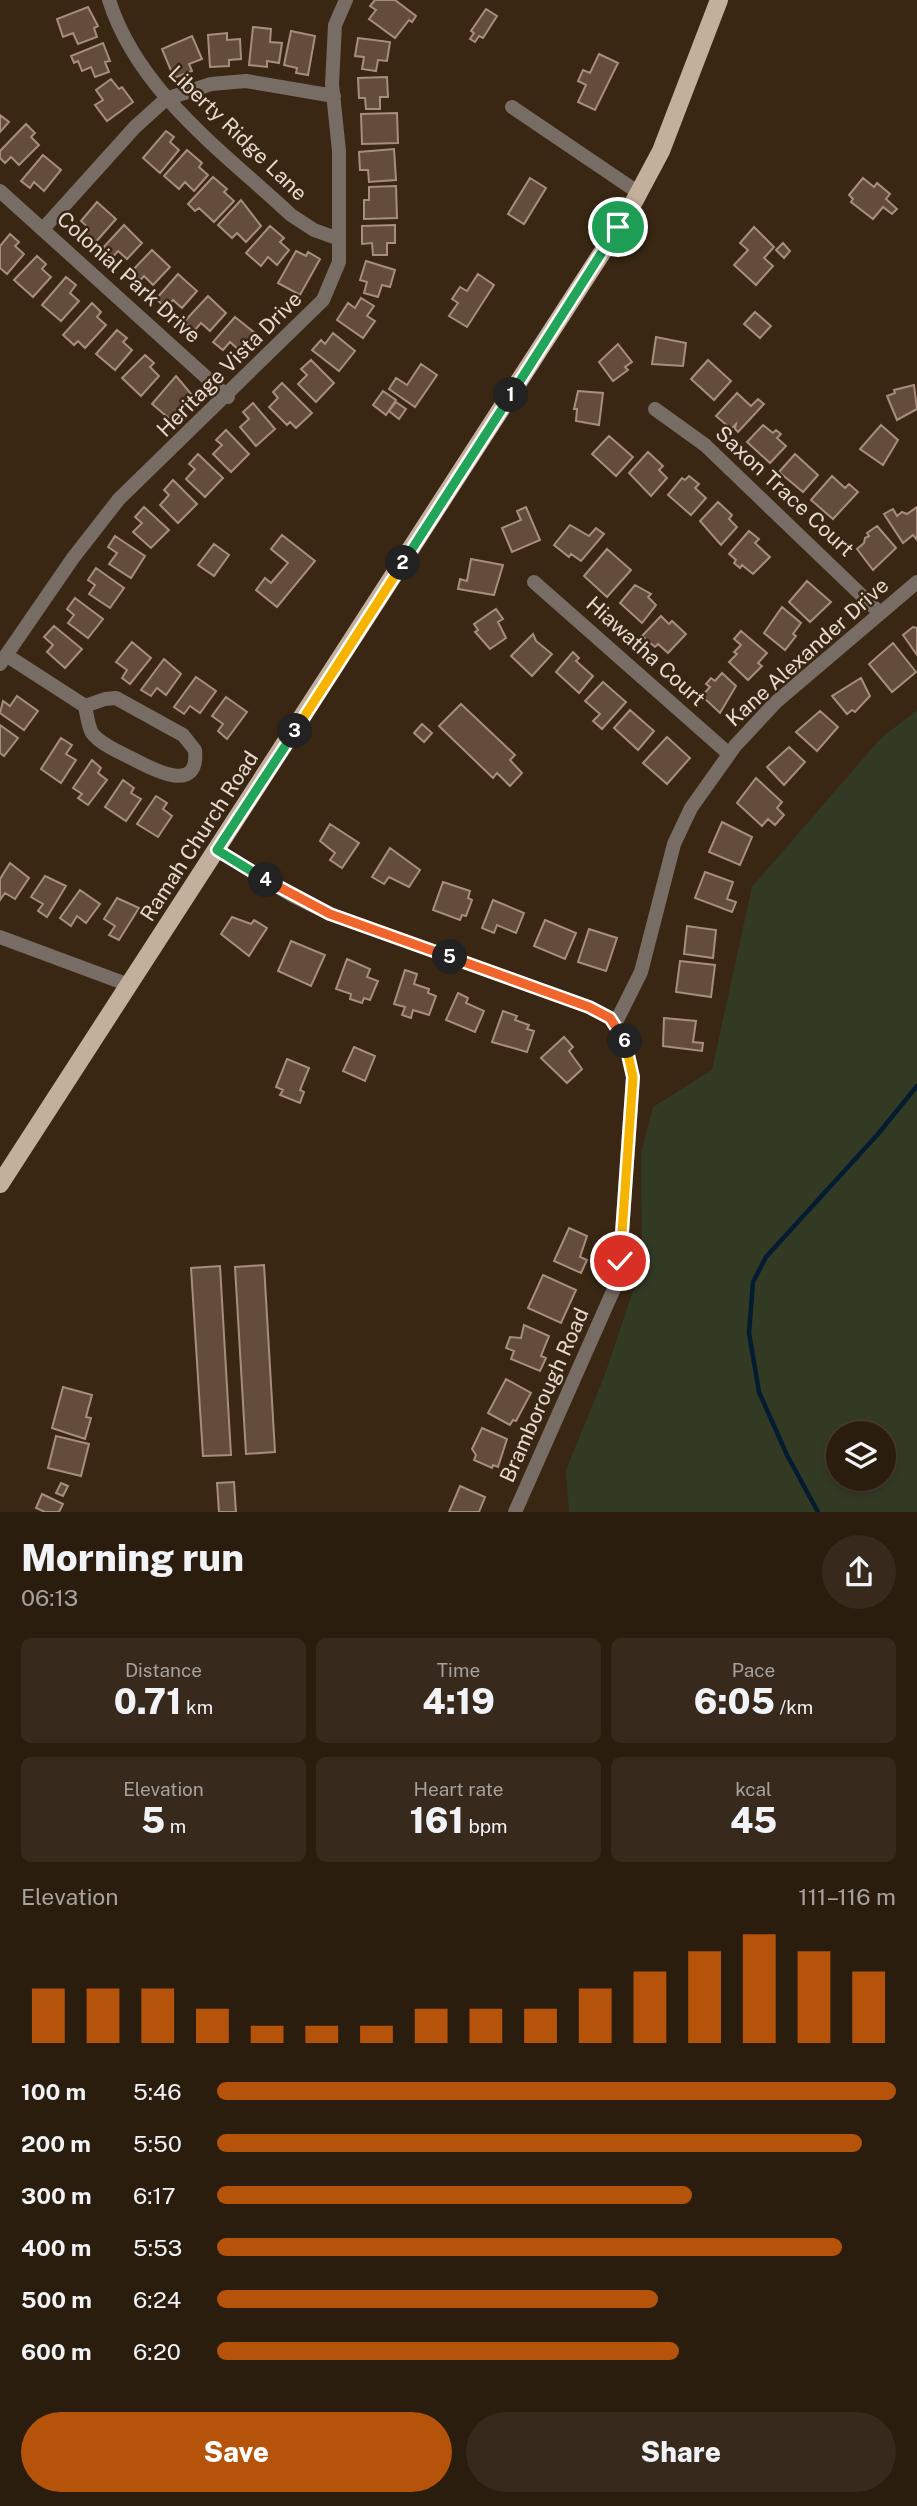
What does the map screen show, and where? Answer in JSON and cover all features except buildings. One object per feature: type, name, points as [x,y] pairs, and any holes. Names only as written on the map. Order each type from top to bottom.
[{"type":"main road","name":"Ramah Church Road","points":[[0,1184],[639,193],[661,151],[719,0]]},
{"type":"street","name":"Liberty Ridge Lane","points":[[109,0],[126,41],[166,99],[291,215],[314,230],[339,239]]},
{"type":"street","name":"Heritage Vista Drive","points":[[3,660],[73,558],[119,499],[228,397],[323,300],[339,262],[339,151],[334,96],[335,25],[346,0]]},
{"type":"street","points":[[43,229],[135,127],[166,99],[211,84],[246,81],[334,96]]},
{"type":"street","points":[[512,107],[639,193]]},
{"type":"street","name":"Colonial Park Drive","points":[[0,191],[228,397]]},
{"type":"street","name":"Saxon Trace Court","points":[[655,409],[705,445],[879,612]]},
{"type":"street","name":"Hiawatha Court","points":[[534,582],[729,754]]},
{"type":"street","name":"Kane Alexander Drive","points":[[615,1024],[640,972],[674,844],[691,808],[729,754],[776,702],[917,582]]},
{"type":"street","points":[[3,660],[85,706],[92,732],[110,747],[167,777],[177,778],[187,772],[192,764],[195,750],[183,735],[116,698],[85,706]]},
{"type":"street","points":[[217,850],[293,896],[330,914],[589,1007],[610,1018],[615,1024]]},
{"type":"street","points":[[0,937],[130,985]]},
{"type":"street","name":"Bramborough Road","points":[[515,1512],[617,1282],[633,1077],[623,1034],[615,1024]]},
{"type":"green space","points":[[917,710],[917,1512],[569,1512],[566,1470],[604,1377],[642,1264],[641,1153],[653,1107],[712,1070],[752,887],[881,738]]},
{"type":"waterway","points":[[818,1512],[787,1455],[759,1392],[749,1333],[753,1282],[766,1257],[878,1134],[917,1086]]},
{"type":"route","points":[[618,227],[217,850],[293,896],[330,914],[589,1007],[610,1018],[623,1034],[633,1077],[620,1261]]}]
